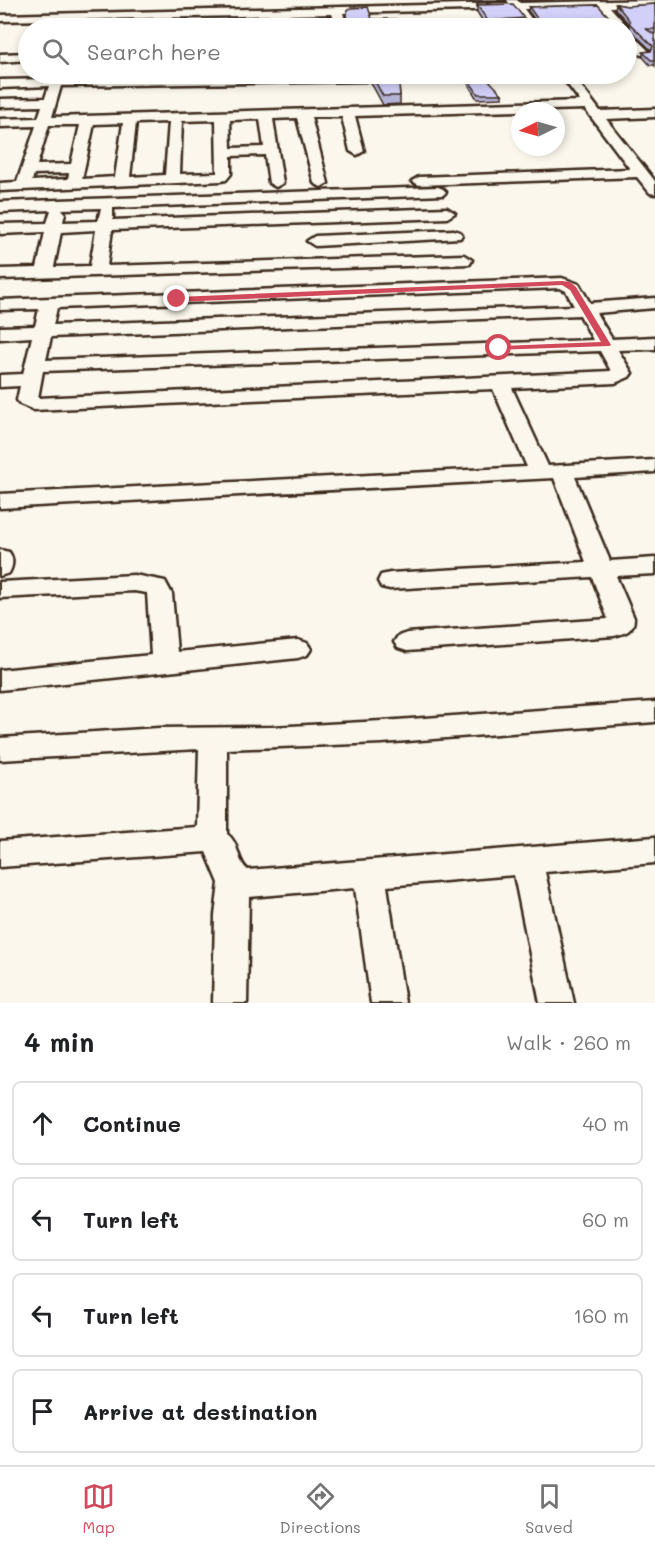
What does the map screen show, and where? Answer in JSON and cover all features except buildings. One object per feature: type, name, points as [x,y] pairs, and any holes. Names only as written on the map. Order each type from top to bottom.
[{"type":"street","points":[[113,18],[122,0]]},
{"type":"street","points":[[206,0],[207,13]]},
{"type":"street","points":[[248,0],[250,12]]},
{"type":"street","points":[[280,0],[285,3],[317,5],[337,13],[339,18]]},
{"type":"street","points":[[248,18],[514,3],[655,3]]},
{"type":"street","points":[[514,3],[525,18]]},
{"type":"street","points":[[601,4],[614,18]]},
{"type":"street","points":[[636,4],[649,16]]},
{"type":"street","points":[[200,18],[207,13],[250,12],[317,5]]},
{"type":"street","points":[[0,18],[18,13],[86,12],[115,15],[145,14],[174,18]]},
{"type":"street","points":[[144,18],[145,14]]},
{"type":"street","points":[[637,42],[650,53]]},
{"type":"street","points":[[0,46],[18,46]]},
{"type":"street","points":[[0,58],[18,57]]},
{"type":"street","points":[[0,71],[18,70]]},
{"type":"street","points":[[0,84],[18,82]]},
{"type":"street","points":[[23,186],[44,122],[55,102],[57,84]]},
{"type":"street","points":[[368,84],[375,102]]},
{"type":"street","points":[[574,84],[639,173],[654,188]]},
{"type":"street","points":[[0,104],[55,102]]},
{"type":"street","points":[[0,123],[347,112],[375,102],[655,114]]},
{"type":"street","points":[[347,112],[357,151]]},
{"type":"street","points":[[303,114],[321,183]]},
{"type":"street","points":[[266,115],[276,183]]},
{"type":"street","points":[[0,187],[221,177],[224,174],[224,116]]},
{"type":"street","points":[[172,181],[176,118]]},
{"type":"street","points":[[74,184],[88,120]]},
{"type":"street","points":[[122,182],[130,120]]},
{"type":"street","points":[[224,152],[272,151]]},
{"type":"street","points":[[28,170],[78,168]]},
{"type":"street","points":[[417,181],[639,173]]},
{"type":"street","points":[[0,207],[438,192]]},
{"type":"street","points":[[98,271],[108,204]]},
{"type":"street","points":[[44,273],[58,205]]},
{"type":"street","points":[[0,229],[447,213]]},
{"type":"street","points":[[320,265],[314,235],[454,235]]},
{"type":"street","points":[[0,274],[464,260]]},
{"type":"street","points":[[0,305],[49,303],[305,295],[562,283],[571,285],[621,369],[620,375],[34,404],[27,400],[49,303]]},
{"type":"street","points":[[0,333],[574,311],[655,303]]},
{"type":"street","points":[[0,381],[34,373],[655,343]]},
{"type":"street","points":[[407,642],[614,627],[621,624],[621,618],[602,569],[500,382]]},
{"type":"street","points":[[0,501],[655,466]]},
{"type":"street","points":[[390,581],[655,566]]},
{"type":"street","points":[[0,590],[134,583],[156,587],[160,594],[165,663]]},
{"type":"street","points":[[0,680],[298,649]]},
{"type":"street","points":[[0,749],[159,739],[213,740],[382,732],[655,712]]},
{"type":"street","points":[[212,840],[213,740]]},
{"type":"street","points":[[0,854],[198,839],[212,840],[220,846],[228,873],[235,880],[245,884],[259,884],[655,850]]},
{"type":"street","points":[[527,860],[557,1003]]},
{"type":"street","points":[[369,874],[388,1003]]},
{"type":"street","points":[[230,1003],[231,915],[235,880]]},
{"type":"route","points":[[177,299],[562,283],[571,285],[606,345],[499,348]]}]
